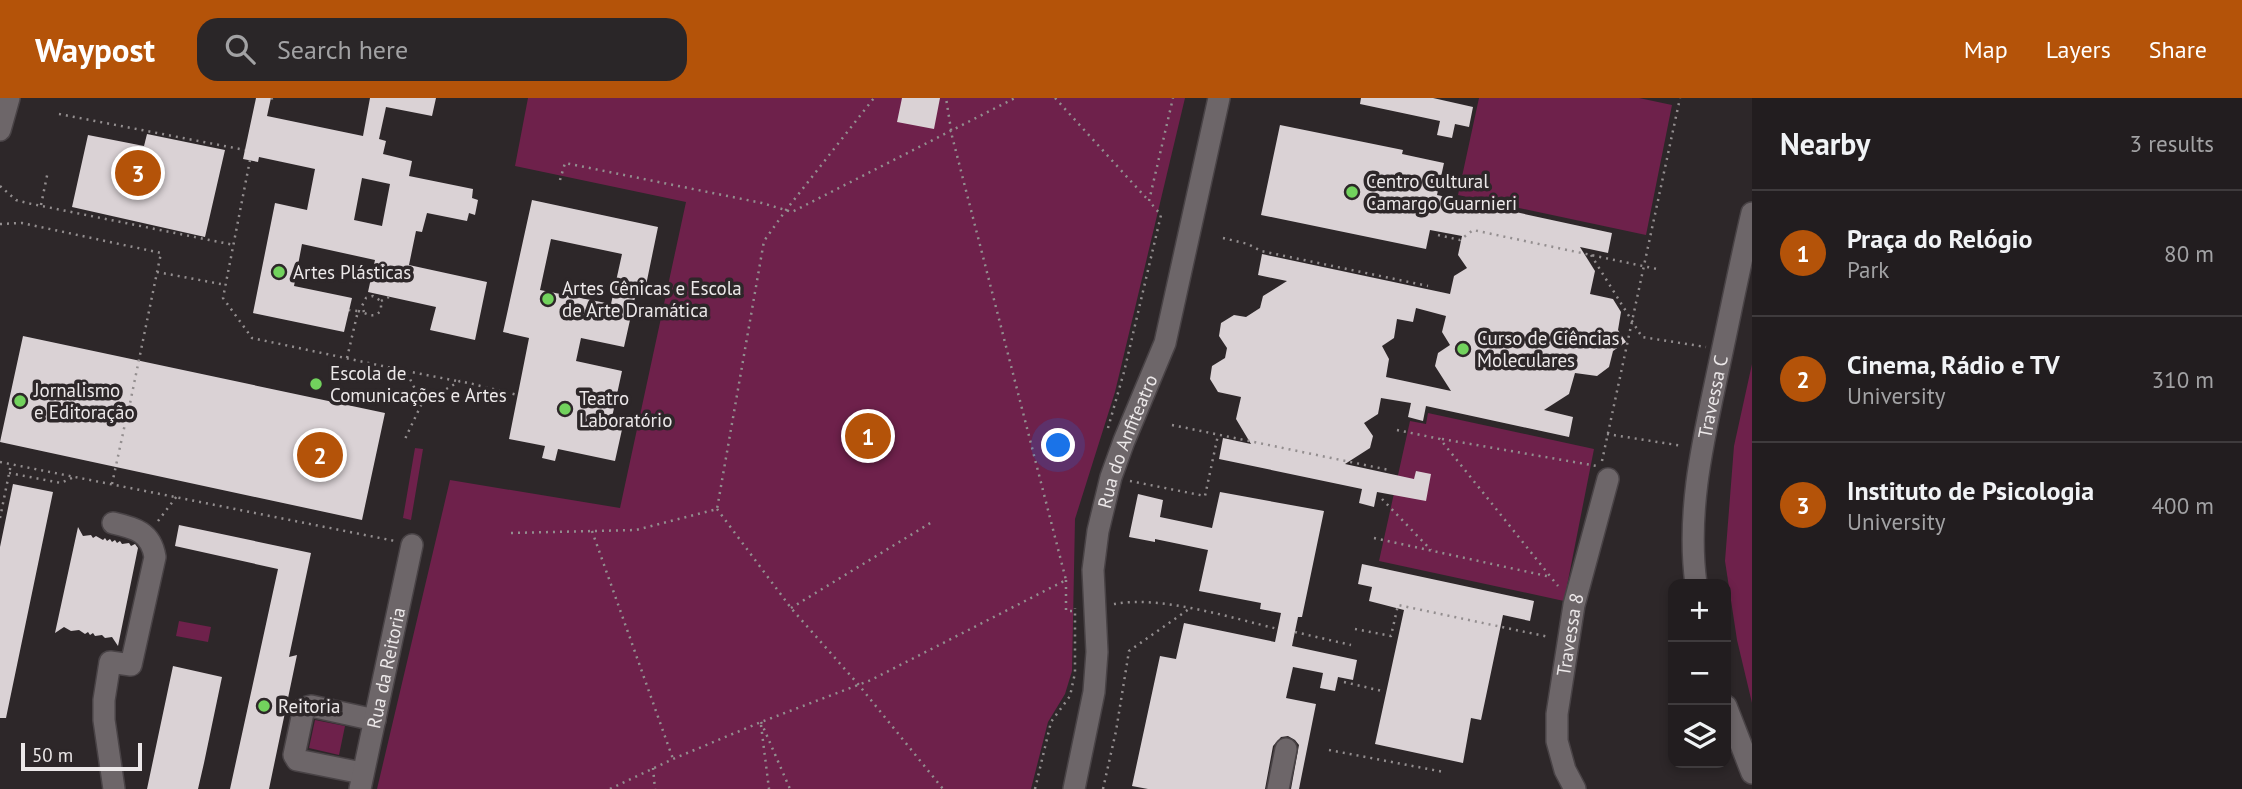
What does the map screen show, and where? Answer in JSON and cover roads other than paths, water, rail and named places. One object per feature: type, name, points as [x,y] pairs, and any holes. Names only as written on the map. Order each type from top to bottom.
[{"type":"street","points":[[0,130],[9,98]]},
{"type":"street","name":"Rua do Anfiteatro","points":[[1074,789],[1094,692],[1097,652],[1093,570],[1098,531],[1111,477],[1124,440],[1165,343],[1219,98]]},
{"type":"street","name":"Travessa C","points":[[1695,579],[1695,499],[1702,449],[1752,213]]},
{"type":"street","name":"Travessa 8","points":[[1575,789],[1564,770],[1556,741],[1557,714],[1574,605],[1608,479]]},
{"type":"street","points":[[113,523],[137,528],[150,540],[155,557],[131,665],[110,662],[104,720],[114,789]]},
{"type":"street","name":"Rua da Reitoria","points":[[361,781],[412,545]]},
{"type":"street","points":[[361,781],[297,760],[295,755],[304,708],[309,706],[375,720]]},
{"type":"street","points":[[1731,719],[1752,772]]},
{"type":"street","points":[[1278,789],[1286,749]]},
{"type":"place","name":"Instituto de Psicologia","points":[[138,173]]},
{"type":"place","name":"Centro Cultural Camargo Guarnieri","points":[[1352,192]]},
{"type":"place","name":"Artes Plásticas","points":[[279,272]]},
{"type":"place","name":"Artes Cênicas e Escola de Arte Dramática","points":[[548,299]]},
{"type":"place","name":"Curso de Ciências Moleculares","points":[[1463,349]]},
{"type":"place","name":"Escola de Comunicações e Artes","points":[[316,384]]},
{"type":"place","name":"Jornalismo e Editoração","points":[[20,401]]},
{"type":"place","name":"Teatro Laboratório","points":[[565,409]]},
{"type":"place","name":"Praça do Relógio","points":[[868,436]]},
{"type":"place","name":"Cinema, Rádio e TV","points":[[320,455]]},
{"type":"place","name":"Reitoria","points":[[264,706]]}]
